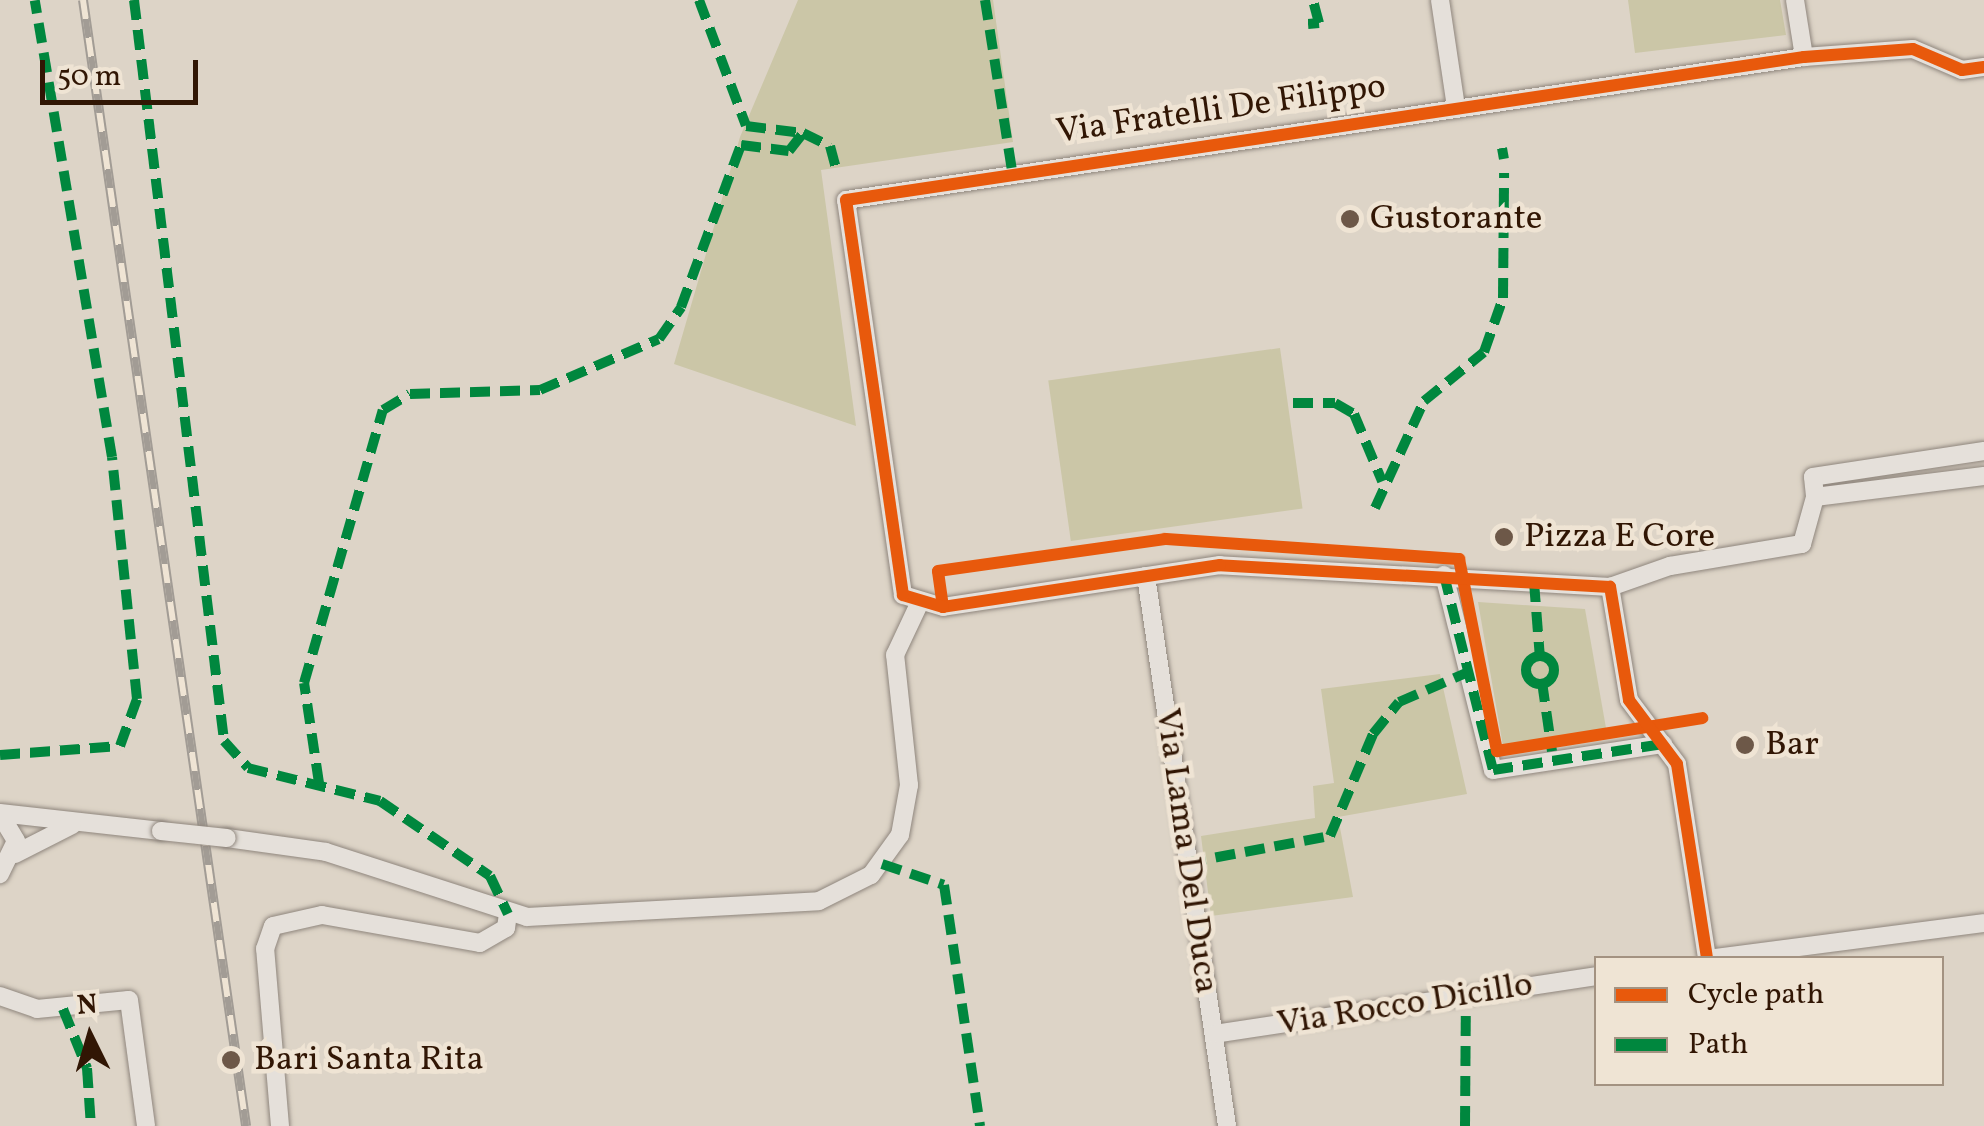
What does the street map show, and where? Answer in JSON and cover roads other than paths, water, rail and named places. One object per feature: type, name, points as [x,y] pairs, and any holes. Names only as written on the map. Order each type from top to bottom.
[{"type":"street","points":[[1440,0],[1456,108]]},
{"type":"street","points":[[1795,0],[1804,56]]},
{"type":"street","name":"Via Fratelli De Filippo","points":[[919,604],[896,582],[846,200],[1804,56],[1913,49],[1962,70],[1984,67]]},
{"type":"street","points":[[15,854],[0,814],[326,852],[508,914],[773,908],[818,901],[871,875],[908,810],[894,665],[919,604],[1220,566],[1444,575],[1610,587],[1670,566],[1802,544],[1815,497],[1813,477],[1984,451]]},
{"type":"street","points":[[1815,497],[1984,476]]},
{"type":"street","points":[[1444,575],[1493,770],[1663,744]]},
{"type":"street","name":"Via Lama Del Duca","points":[[1146,576],[1228,1126]]},
{"type":"street","points":[[1610,587],[1628,700],[1663,744],[1684,797],[1707,956]]},
{"type":"street","points":[[0,874],[15,854],[41,834],[94,823]]},
{"type":"street","points":[[280,1126],[265,949],[273,926],[322,915],[480,943],[506,928],[508,914]]},
{"type":"street","points":[[1730,956],[1984,923]]},
{"type":"street","name":"Via Rocco Dicillo","points":[[1214,1034],[1594,976]]},
{"type":"street","points":[[0,996],[38,1009],[130,1000],[146,1126]]},
{"type":"railway","points":[[83,0],[246,1126]]},
{"type":"place","name":"Gustorante","points":[[1350,219]]},
{"type":"place","name":"Pizza E Core","points":[[1504,537]]},
{"type":"place","name":"Bar","points":[[1745,745]]},
{"type":"place","name":"Bari Santa Rita","points":[[231,1060]]}]
